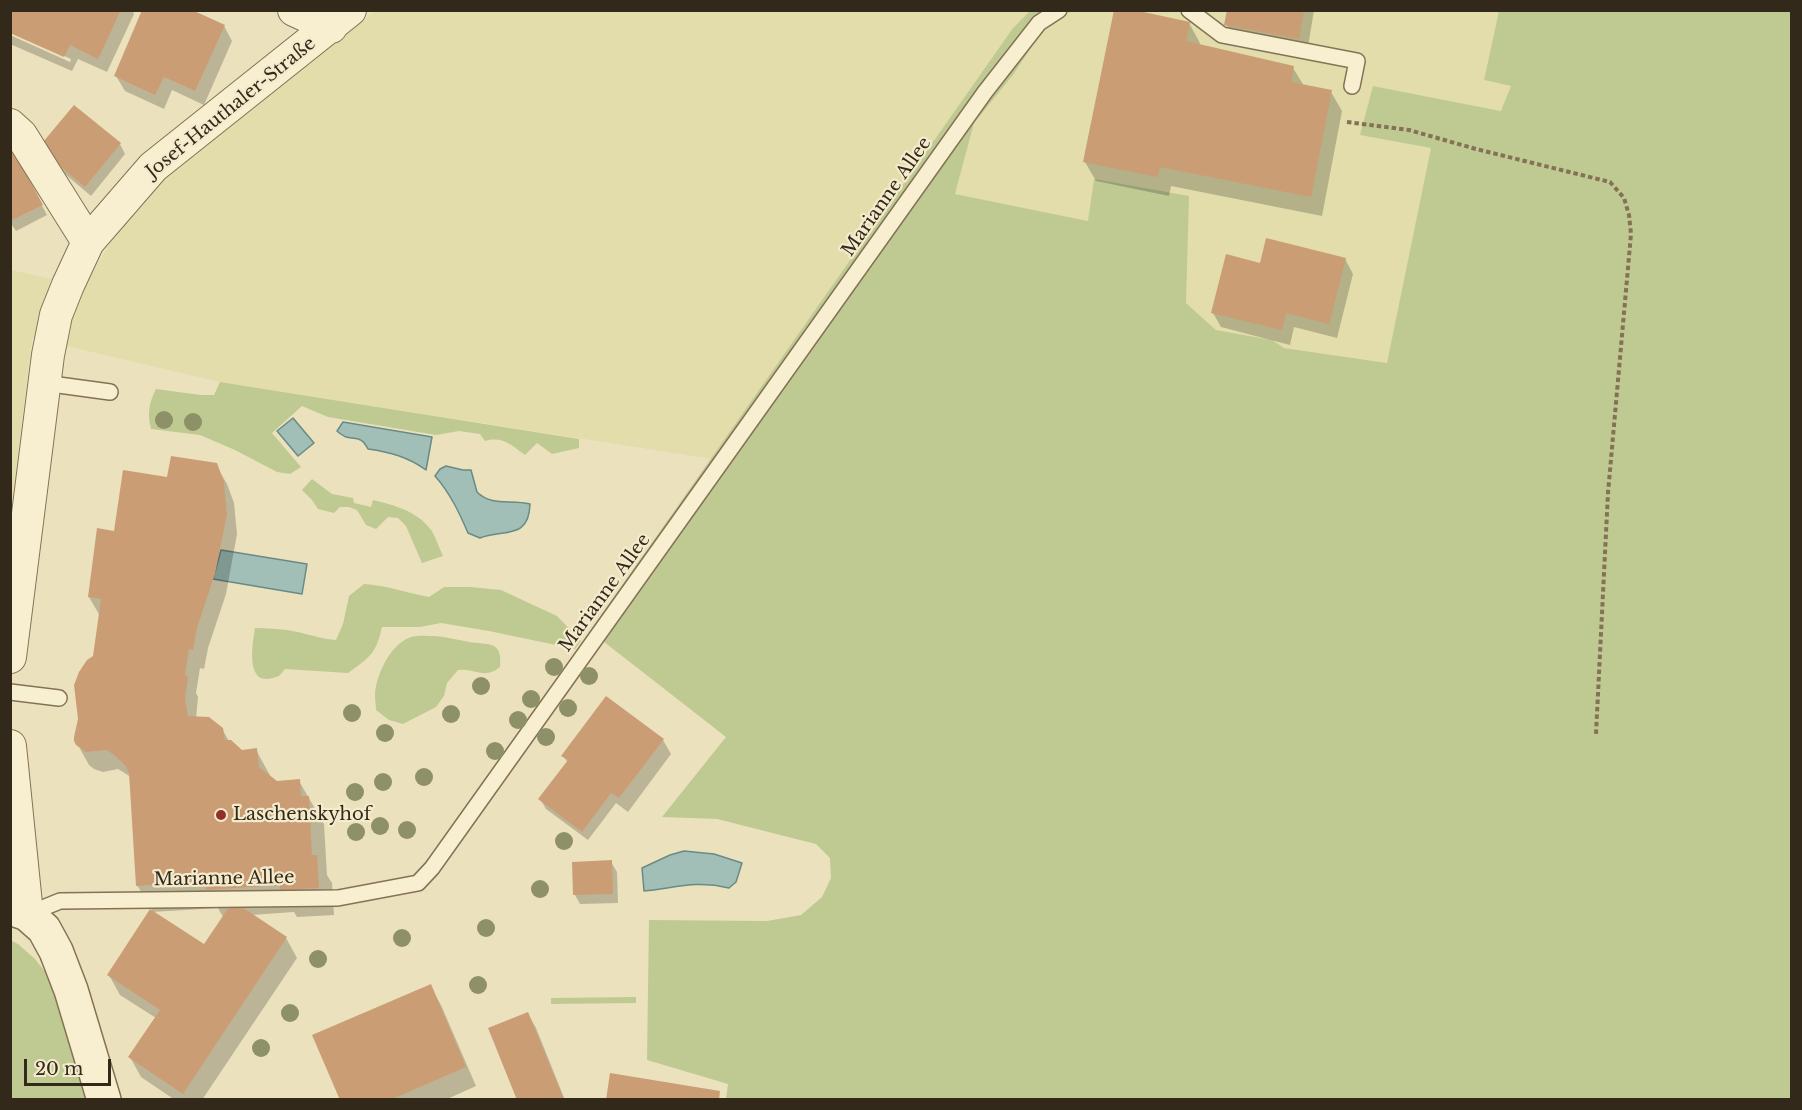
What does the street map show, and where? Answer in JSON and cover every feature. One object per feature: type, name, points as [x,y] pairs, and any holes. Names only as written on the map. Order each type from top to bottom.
[{"type":"street","points":[[294,10],[341,19]]},
{"type":"street","name":"Josef-Hauthaler-Straße","points":[[10,657],[48,355],[56,315],[88,242],[153,167],[341,19]]},
{"type":"street","points":[[10,125],[21,135],[88,242]]},
{"type":"street","points":[[10,746],[19,911],[44,929],[56,951],[104,1100]]},
{"type":"lane","name":"Marianne Allee","points":[[19,911],[60,901],[338,898],[418,883],[439,859],[985,92],[1039,24],[1059,10]]},
{"type":"lane","points":[[1189,10],[1222,35],[1357,61],[1352,86]]},
{"type":"lane","points":[[44,383],[110,392]]},
{"type":"lane","points":[[10,692],[59,698]]},
{"type":"path","points":[[1347,122],[1409,130],[1527,162],[1581,173],[1610,182],[1624,198],[1631,234],[1608,493],[1596,734]]},
{"type":"shaded area","points":[[375,11],[1030,11],[1013,28],[712,459],[220,382],[32,338],[11,511],[11,270],[84,286],[121,225],[172,169],[260,103]]},
{"type":"shaded area","points":[[1068,11],[1499,11],[1484,80],[1511,86],[1502,111],[1373,86],[1431,148],[1388,363],[1284,348],[1272,340],[1216,330],[1088,221],[955,194],[974,123],[1013,75],[1036,38],[1054,18]]},
{"type":"green space","points":[[1030,11],[1068,11],[1054,18],[1037,38],[1013,75],[974,123],[955,194],[1088,221],[1094,179],[1189,196],[1186,303],[1216,330],[1272,340],[1284,348],[1387,363],[1431,148],[1360,135],[1373,86],[1501,111],[1511,86],[1484,80],[1499,11],[1791,11],[1791,1099],[726,1099],[728,1084],[647,1060],[649,920],[767,921],[801,915],[822,897],[831,878],[830,858],[816,844],[717,819],[662,817],[726,737],[590,631],[1013,28]]},
{"type":"green space","points":[[220,382],[579,439],[579,448],[552,454],[537,443],[525,455],[502,441],[485,441],[480,434],[459,431],[436,435],[328,417],[302,406],[272,433],[301,467],[290,474],[277,472],[200,435],[151,429],[149,408],[156,389],[214,395]]},
{"type":"green space","points":[[312,479],[332,494],[353,498],[354,503],[371,507],[373,500],[412,513],[431,530],[443,556],[422,563],[406,526],[398,518],[388,517],[376,529],[366,525],[357,510],[349,507],[340,507],[334,513],[318,509],[302,490]]},
{"type":"green space","points":[[364,584],[429,597],[444,587],[501,590],[557,616],[581,641],[575,649],[441,623],[420,627],[382,627],[371,654],[348,673],[285,669],[274,678],[259,677],[252,661],[255,628],[287,630],[336,640],[343,624],[349,596]]},
{"type":"green space","points":[[414,636],[435,636],[493,646],[499,652],[500,667],[489,673],[458,670],[447,683],[444,696],[436,707],[403,724],[389,720],[376,710],[376,688],[381,670],[391,653],[404,640]]},
{"type":"green space","points":[[10,940],[35,959],[50,978],[91,1099],[11,1099]]},
{"type":"green space","points":[[636,997],[636,1003],[551,1004],[551,998]]},
{"type":"water","points":[[293,418],[314,443],[298,456],[277,431]]},
{"type":"water","points":[[343,422],[432,437],[426,470],[406,458],[368,449],[361,440],[344,436],[337,431]]},
{"type":"water","points":[[446,466],[471,470],[477,492],[489,500],[530,504],[529,515],[525,523],[514,531],[480,538],[468,533],[454,503],[435,476],[440,469]]},
{"type":"water","points":[[221,550],[307,564],[302,594],[213,579]]},
{"type":"water","points":[[684,851],[714,854],[742,863],[736,882],[729,888],[686,885],[644,891],[642,868]]},
{"type":"building","points":[[10,10],[121,10],[98,59],[70,45],[64,57],[10,33]]},
{"type":"building","points":[[142,10],[192,10],[225,25],[195,91],[164,77],[155,95],[114,76]]},
{"type":"building","points":[[1114,10],[1134,10],[1190,22],[1186,41],[1294,66],[1291,82],[1332,90],[1311,197],[1160,167],[1158,177],[1083,162]]},
{"type":"building","points":[[1227,10],[1304,10],[1299,39],[1224,25]]},
{"type":"building","points":[[74,105],[121,143],[85,187],[38,148]]},
{"type":"building","points":[[10,143],[43,205],[10,221]]},
{"type":"building","points":[[1266,238],[1346,258],[1329,324],[1286,313],[1282,330],[1211,313],[1226,254],[1260,263]]},
{"type":"building","points":[[171,456],[217,463],[224,482],[227,514],[215,574],[197,628],[193,650],[189,649],[185,675],[188,676],[185,700],[188,716],[209,717],[223,728],[225,740],[231,740],[242,750],[257,748],[259,767],[277,781],[300,779],[301,796],[309,796],[312,855],[317,855],[319,888],[280,890],[280,885],[206,890],[205,881],[136,886],[129,773],[125,765],[113,754],[106,750],[86,752],[74,741],[78,719],[74,685],[79,672],[87,660],[93,656],[101,599],[88,597],[97,528],[114,531],[123,470],[167,477]]},
{"type":"building","points":[[606,696],[664,739],[619,798],[611,793],[582,832],[538,799],[568,760],[561,756]]},
{"type":"building","points":[[612,860],[613,894],[573,895],[572,862]]},
{"type":"building","points":[[233,901],[287,937],[183,1094],[128,1057],[160,1010],[107,975],[150,909],[204,944]]},
{"type":"building","points":[[431,984],[466,1067],[390,1100],[340,1100],[312,1035]]},
{"type":"building","points":[[528,1012],[564,1100],[517,1100],[488,1028]]},
{"type":"building","points":[[610,1073],[720,1091],[719,1100],[606,1100]]},
{"type":"place","name":"Laschenskyhof","points":[[221,815]]}]
